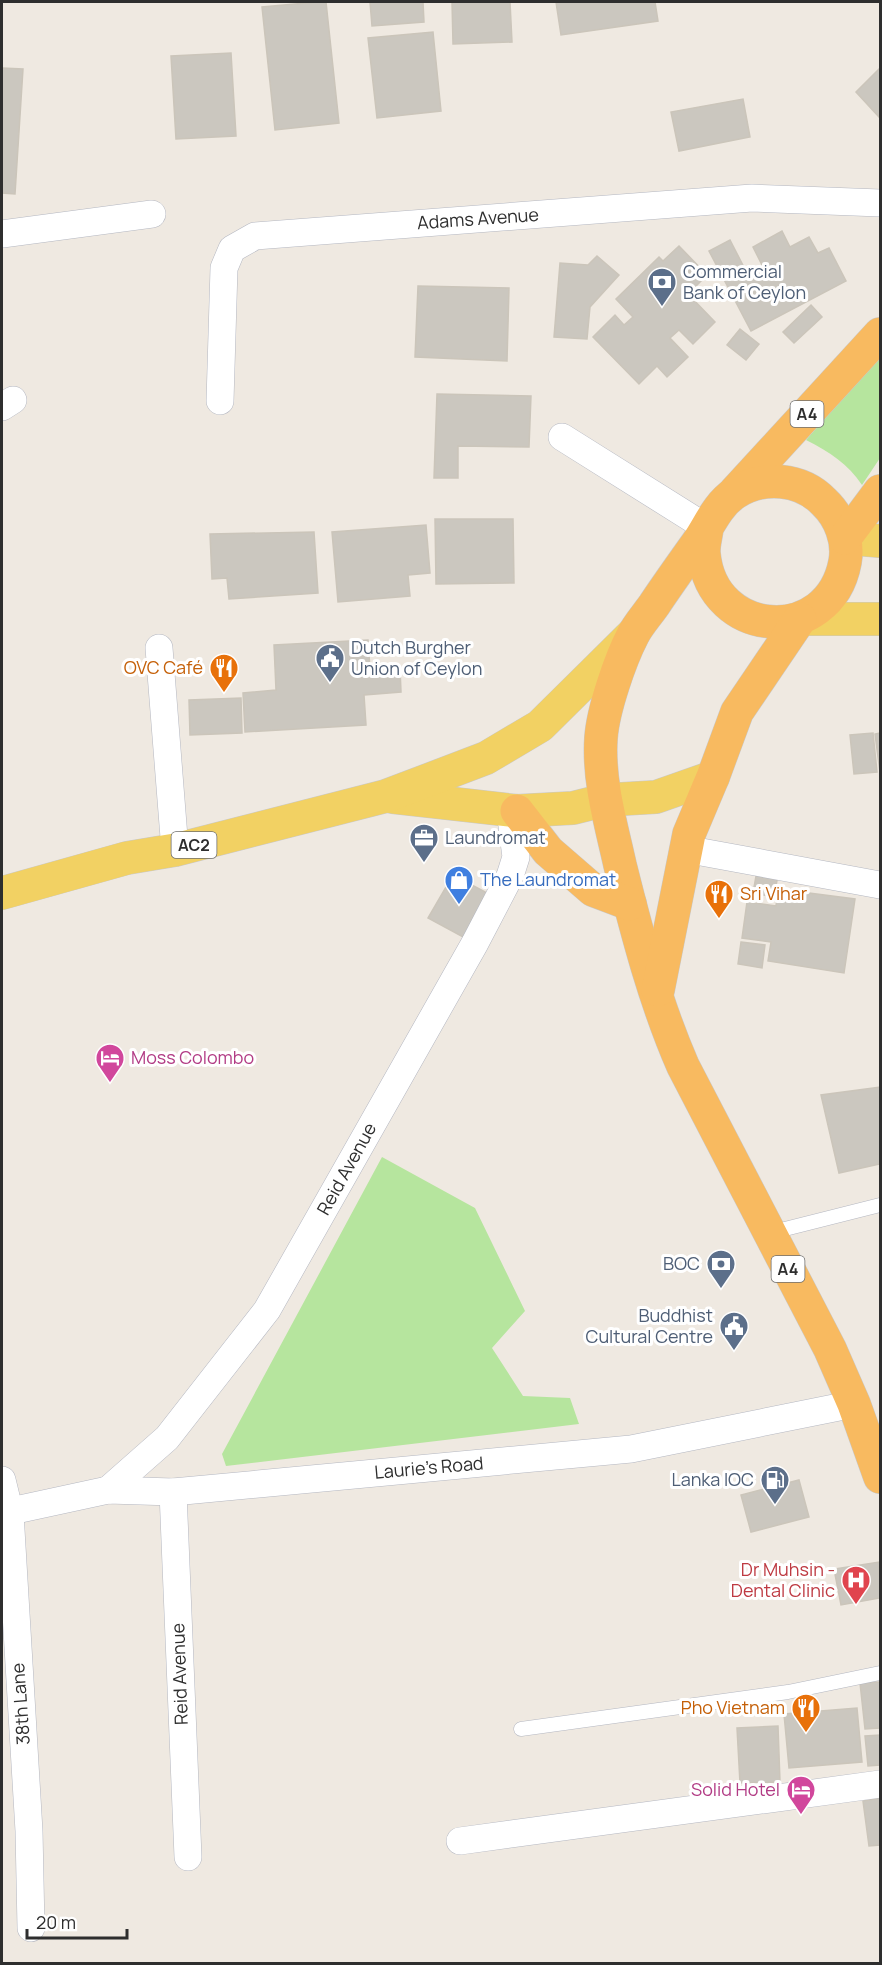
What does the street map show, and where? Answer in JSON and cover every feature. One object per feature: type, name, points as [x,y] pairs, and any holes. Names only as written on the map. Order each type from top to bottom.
[{"type":"highway","name":"A4","points":[[734,494],[880,334]]},
{"type":"highway","points":[[776,481],[798,484],[817,494],[833,510],[845,538],[846,558],[842,578],[832,595],[818,609],[800,619],[774,623],[752,619],[732,609],[717,593],[707,573],[704,551],[707,528],[718,509],[734,494],[754,484],[776,481]]},
{"type":"highway","points":[[845,538],[880,491]]},
{"type":"highway","name":"A4","points":[[707,528],[633,634],[609,696],[601,737],[605,800],[630,904],[668,1032],[683,1066],[830,1349],[854,1404],[880,1477]]},
{"type":"highway","name":"A4","points":[[656,996],[689,834],[714,777],[737,712],[800,619]]},
{"type":"highway","points":[[514,810],[548,851],[593,890],[630,904]]},
{"type":"main road","points":[[845,538],[880,541]]},
{"type":"main road","points":[[800,619],[880,620]]},
{"type":"main road","name":"AC2","points":[[2,893],[127,858],[175,850],[386,796],[486,758],[540,726],[633,634]]},
{"type":"main road","name":"AC2","points":[[386,796],[514,810],[573,808],[605,800],[656,797],[714,777]]},
{"type":"street","name":"Adams Avenue","points":[[220,401],[224,268],[232,249],[255,236],[752,198],[880,203]]},
{"type":"street","points":[[2,234],[152,214]]},
{"type":"street","points":[[562,436],[707,528]]},
{"type":"street","points":[[159,648],[175,850]]},
{"type":"street","name":"Reid Avenue","points":[[108,1490],[168,1438],[267,1310],[475,943],[510,876],[516,857],[514,810]]},
{"type":"street","points":[[685,849],[880,885]]},
{"type":"street","name":"Laurie's Road","points":[[6,1513],[108,1490],[173,1492],[631,1449],[854,1404]]},
{"type":"street","name":"38th Lane","points":[[2,1480],[29,1831],[31,1928]]},
{"type":"street","name":"Reid Avenue","points":[[173,1492],[188,1857]]},
{"type":"street","points":[[460,1841],[880,1784]]},
{"type":"lane","points":[[769,1233],[880,1205]]},
{"type":"lane","points":[[521,1729],[788,1692],[880,1673]]},
{"type":"green space","points":[[880,354],[880,458],[862,485],[838,459],[806,440]]},
{"type":"green space","points":[[382,1157],[475,1208],[525,1311],[492,1348],[523,1396],[570,1398],[579,1424],[226,1466],[222,1454]]},
{"type":"building","points":[[326,2],[339,123],[275,130],[262,7]]},
{"type":"building","points":[[370,2],[423,2],[424,22],[372,26]]},
{"type":"building","points":[[452,2],[510,2],[512,42],[453,44]]},
{"type":"building","points":[[556,2],[655,2],[658,21],[561,35]]},
{"type":"building","points":[[433,32],[441,111],[377,118],[368,38]]},
{"type":"building","points":[[231,53],[236,136],[176,139],[171,56]]},
{"type":"building","points":[[2,68],[23,69],[15,194],[2,193]]},
{"type":"building","points":[[880,68],[880,118],[856,92]]},
{"type":"building","points":[[743,99],[750,137],[679,151],[671,112]]},
{"type":"building","points":[[782,231],[790,247],[809,237],[818,253],[829,248],[846,281],[751,331],[709,251],[730,240],[749,277],[764,269],[753,247]]},
{"type":"building","name":"Commercial Bank of Ceylon","points":[[679,246],[707,275],[688,294],[715,322],[693,344],[679,330],[670,338],[688,357],[667,377],[657,366],[639,384],[593,337],[615,315],[624,325],[633,317],[616,299],[659,257],[663,261]]},
{"type":"building","points":[[597,256],[619,275],[590,307],[587,339],[554,337],[560,263],[588,265]]},
{"type":"building","points":[[418,286],[509,288],[507,361],[415,357]]},
{"type":"building","points":[[811,305],[822,317],[794,343],[783,332]]},
{"type":"building","points":[[740,329],[759,344],[746,360],[727,345]]},
{"type":"building","points":[[437,394],[531,396],[529,447],[458,446],[458,478],[434,478]]},
{"type":"building","points":[[435,519],[513,519],[514,583],[436,584]]},
{"type":"building","points":[[426,525],[430,573],[408,575],[410,596],[338,602],[332,532]]},
{"type":"building","points":[[314,532],[318,593],[229,599],[227,578],[212,579],[210,534]]},
{"type":"building","points":[[368,640],[370,669],[400,668],[401,692],[364,695],[366,725],[245,732],[243,693],[276,690],[274,645]]},
{"type":"building","points":[[241,698],[242,733],[190,735],[189,700]]},
{"type":"building","points":[[873,733],[877,772],[854,774],[850,735]]},
{"type":"building","points":[[880,733],[880,772],[875,734]]},
{"type":"building","points":[[758,865],[779,869],[774,897],[753,893]]},
{"type":"building","name":"The Laundromat","points":[[453,875],[489,894],[465,938],[428,918]]},
{"type":"building","points":[[778,889],[855,899],[844,973],[768,961],[771,942],[742,938],[747,902],[776,906]]},
{"type":"building","points":[[741,942],[765,945],[762,968],[738,964]]},
{"type":"building","points":[[880,1087],[880,1164],[839,1173],[821,1095]]},
{"type":"building","name":"Lanka IOC","points":[[799,1480],[809,1517],[751,1532],[741,1495]]},
{"type":"building","points":[[879,1562],[880,1598],[841,1605],[834,1569]]},
{"type":"building","points":[[880,1682],[880,1728],[865,1729],[860,1683]]},
{"type":"building","points":[[857,1708],[862,1762],[789,1768],[784,1714]]},
{"type":"building","points":[[778,1726],[780,1782],[740,1783],[737,1728]]},
{"type":"building","points":[[880,1735],[880,1765],[868,1766],[865,1736]]},
{"type":"building","points":[[880,1798],[880,1845],[869,1846],[863,1801]]},
{"type":"place","name":"Commercial Bank of Ceylon","points":[[662,308]]},
{"type":"place","name":"Dutch Burgher Union of Ceylon","points":[[330,684]]},
{"type":"place","name":"OVC Café","points":[[224,694]]},
{"type":"place","name":"Laundromat","points":[[424,864]]},
{"type":"place","name":"The Laundromat","points":[[459,906]]},
{"type":"place","name":"Sri Vihar","points":[[719,920]]},
{"type":"place","name":"Moss Colombo","points":[[110,1084]]},
{"type":"place","name":"BOC","points":[[721,1290]]},
{"type":"place","name":"Buddhist Cultural Centre","points":[[734,1352]]},
{"type":"place","name":"Lanka IOC","points":[[775,1506]]},
{"type":"place","name":"Dr Muhsin - Dental Clinic","points":[[856,1606]]},
{"type":"place","name":"Pho Vietnam","points":[[806,1734]]},
{"type":"place","name":"Solid Hotel","points":[[801,1816]]}]
